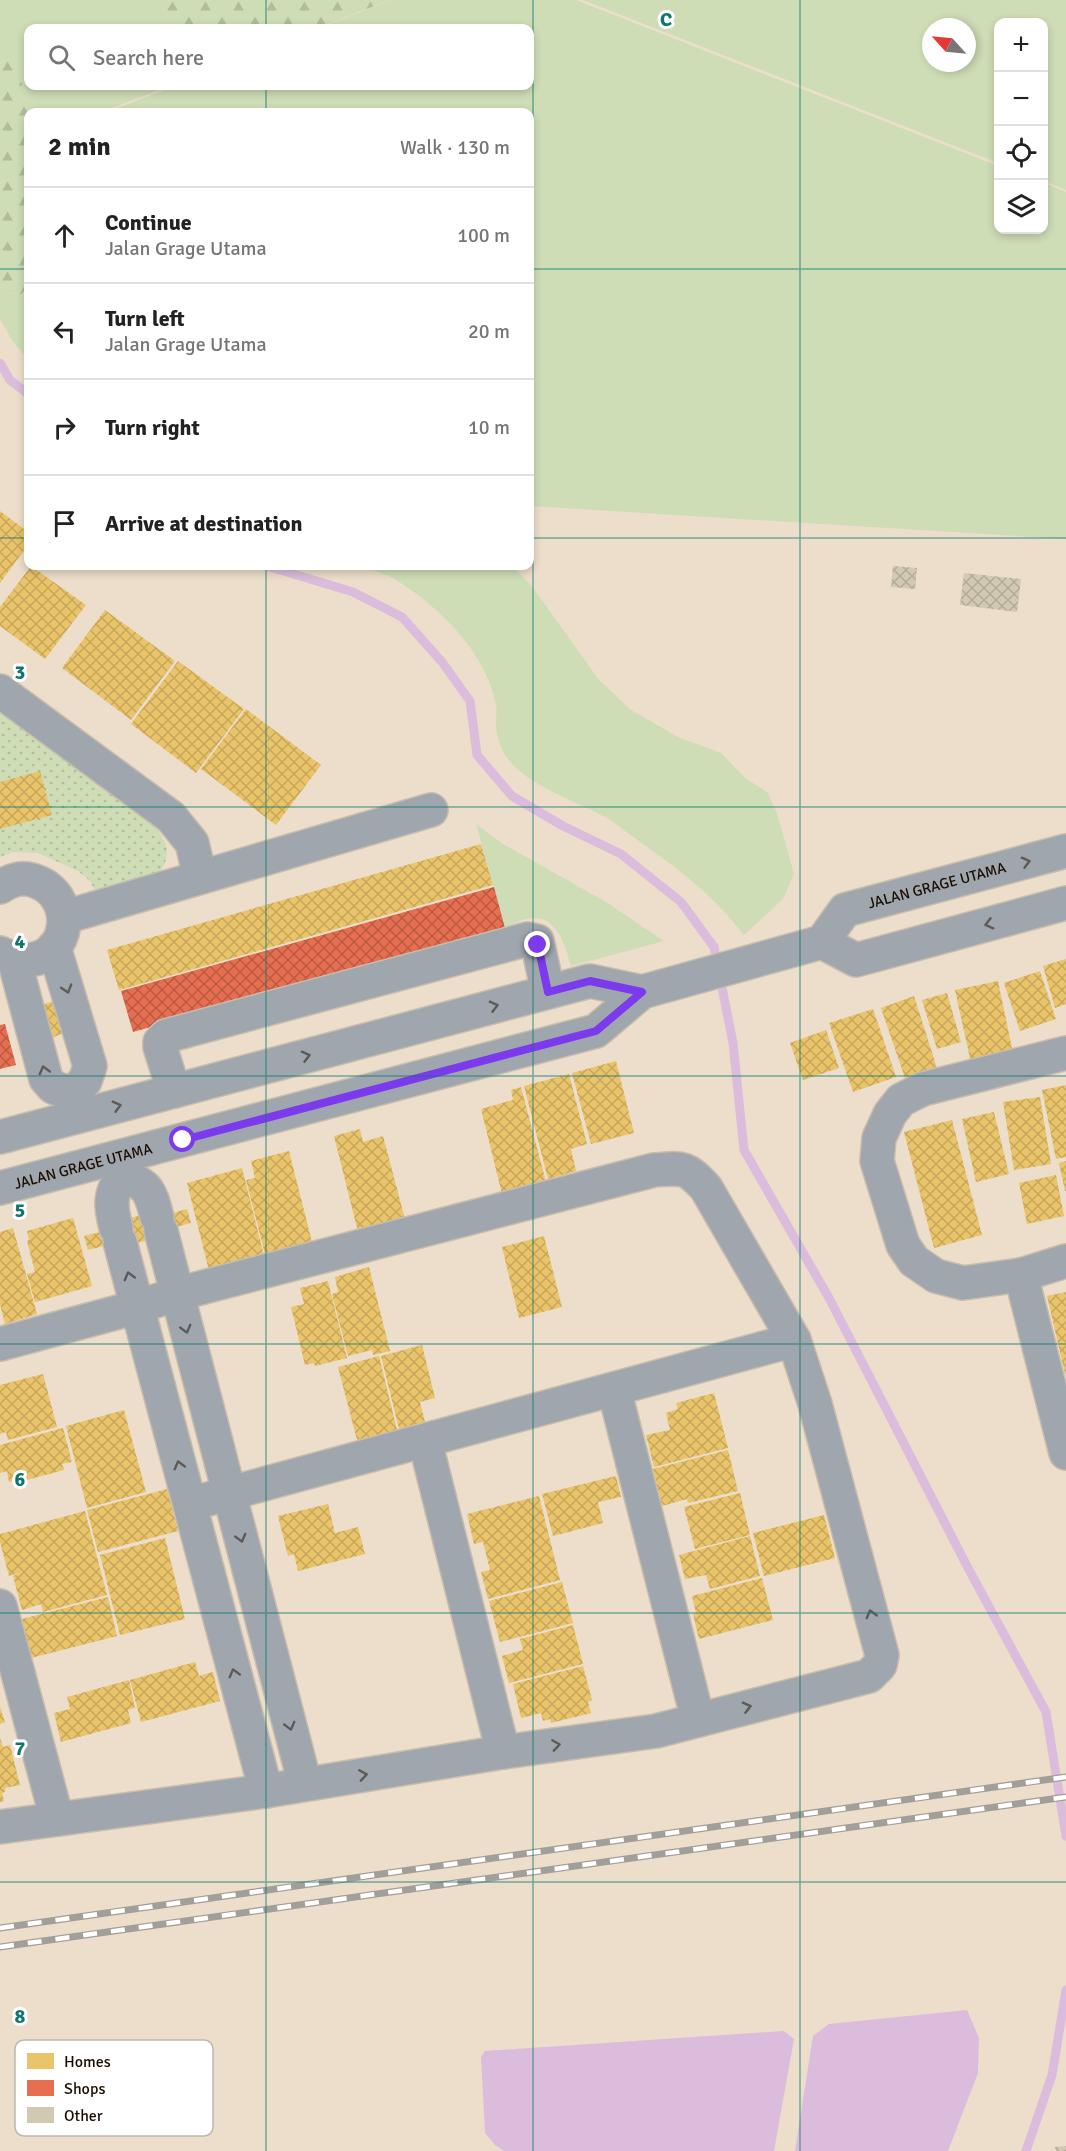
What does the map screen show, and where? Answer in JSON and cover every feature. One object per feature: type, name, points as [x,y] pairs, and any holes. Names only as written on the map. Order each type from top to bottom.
[{"type":"street","points":[[0,691],[171,816],[192,843],[200,877]]},
{"type":"street","points":[[65,917],[431,810]]},
{"type":"street","name":"JALAN GRAGE UTAMA","points":[[0,1188],[120,1167],[596,1031],[642,992],[822,942],[845,910],[1066,851]]},
{"type":"street","points":[[0,887],[9,881],[28,878],[46,885],[60,899],[65,917],[63,933],[54,947],[42,956],[28,960],[7,956],[46,1079],[74,1106],[120,1167],[144,1185],[152,1197],[305,1784]]},
{"type":"street","points":[[822,942],[856,960],[1066,903]]},
{"type":"street","points":[[174,1091],[160,1047],[160,1042],[166,1036],[528,939],[537,941],[548,992]]},
{"type":"street","points":[[54,947],[90,1066],[74,1106]]},
{"type":"street","name":"JALAN GRAGE UTAMA","points":[[2,1129],[74,1106],[174,1091],[590,981],[642,992]]},
{"type":"street","points":[[1066,1053],[923,1089],[901,1100],[890,1114],[879,1138],[877,1161],[903,1245],[915,1261],[936,1276],[963,1283],[1021,1275],[1066,1262]]},
{"type":"street","points":[[120,1167],[111,1207],[266,1791]]},
{"type":"street","points":[[0,1344],[177,1294],[654,1170],[678,1168],[688,1170],[706,1188],[794,1340],[815,1404],[882,1655],[880,1665],[869,1676],[656,1731],[503,1752],[266,1791],[0,1827]]},
{"type":"street","points":[[1021,1275],[1066,1453]]},
{"type":"street","points":[[190,1504],[794,1340]]},
{"type":"street","points":[[614,1389],[698,1719]]},
{"type":"street","points":[[425,1441],[503,1752]]},
{"type":"street","points":[[0,1606],[57,1820]]},
{"type":"green space","points":[[0,0],[159,0],[171,24],[24,24],[24,89],[0,36]]},
{"type":"green space","points":[[159,0],[390,0],[327,24],[171,24]]},
{"type":"green space","points":[[391,0],[576,0],[994,164],[994,234],[1048,234],[1048,185],[1066,192],[1066,539],[534,506],[534,108],[117,108],[165,90],[534,90],[534,24],[329,24]]},
{"type":"green space","points":[[583,0],[1066,0],[1066,190],[1048,183],[1048,18],[994,18],[994,161]]},
{"type":"green space","points":[[0,36],[24,90],[39,108],[24,108],[24,291],[21,294],[0,293]]},
{"type":"green space","points":[[25,90],[159,90],[112,108],[39,108]]},
{"type":"green space","points":[[24,291],[24,354],[13,342],[0,319],[0,293],[21,294]]},
{"type":"green space","points":[[373,570],[516,570],[531,585],[599,680],[631,710],[680,738],[721,753],[745,778],[767,792],[777,813],[794,874],[783,899],[744,935],[696,884],[669,863],[607,818],[545,788],[522,773],[508,760],[500,745],[496,729],[496,704],[482,666],[471,649],[429,603]]},
{"type":"green space","points":[[0,709],[150,821],[166,845],[166,857],[160,872],[96,892],[90,881],[78,871],[38,853],[13,852],[0,857]]},
{"type":"green space","points":[[476,824],[503,844],[606,902],[664,941],[571,966],[558,932],[545,920],[527,919],[505,928]]},
{"type":"shaded area","points":[[967,2010],[979,2038],[978,2073],[948,2151],[795,2151],[813,2036],[829,2024]]},
{"type":"shaded area","points":[[784,2031],[794,2039],[774,2151],[504,2151],[495,2145],[485,2133],[481,2057],[485,2051]]},
{"type":"building: Homes","points":[[0,511],[24,529],[24,550],[0,583]]},
{"type":"building: Homes","points":[[28,570],[37,570],[86,605],[45,659],[0,626],[0,607]]},
{"type":"building: Homes","points":[[105,610],[175,661],[131,720],[62,668]]},
{"type":"building: Homes","points":[[178,661],[244,709],[196,773],[131,724]]},
{"type":"building: Homes","points":[[246,709],[321,765],[276,825],[201,769]]},
{"type":"building: Homes","points":[[40,771],[52,815],[0,829],[0,782]]},
{"type":"building: Homes","points":[[481,844],[493,885],[119,990],[107,950]]},
{"type":"building: Homes","points":[[1066,959],[1066,1004],[1055,1008],[1043,966]]},
{"type":"building: Homes","points":[[1040,971],[1056,1019],[1020,1031],[1004,983]]},
{"type":"building: Homes","points":[[998,981],[1013,1053],[971,1063],[955,990]]},
{"type":"building: Homes","points":[[947,993],[961,1042],[937,1049],[922,1000]]},
{"type":"building: Homes","points":[[914,996],[937,1068],[905,1078],[881,1008]]},
{"type":"building: Homes","points":[[57,1000],[65,1033],[51,1038],[41,1005]]},
{"type":"building: Homes","points":[[873,1009],[896,1077],[853,1092],[829,1023]]},
{"type":"building: Homes","points":[[826,1030],[839,1068],[803,1080],[790,1043]]},
{"type":"building: Homes","points":[[616,1061],[634,1133],[591,1144],[572,1073]]},
{"type":"building: Homes","points":[[569,1074],[587,1144],[571,1149],[576,1171],[548,1179],[524,1086]]},
{"type":"building: Homes","points":[[1066,1085],[1066,1157],[1056,1159],[1042,1090]]},
{"type":"building: Homes","points":[[521,1087],[546,1182],[502,1194],[481,1109],[513,1100],[511,1090]]},
{"type":"building: Homes","points":[[1040,1097],[1051,1164],[1014,1170],[1003,1102]]},
{"type":"building: Homes","points":[[994,1112],[1009,1174],[976,1182],[962,1119]]},
{"type":"building: Homes","points":[[952,1120],[982,1235],[934,1248],[904,1132]]},
{"type":"building: Homes","points":[[360,1129],[363,1142],[383,1136],[405,1219],[358,1232],[334,1136]]},
{"type":"building: Homes","points":[[289,1151],[312,1242],[265,1254],[246,1180],[255,1178],[251,1161]]},
{"type":"building: Homes","points":[[1066,1161],[1066,1191],[1065,1191],[1059,1163]]},
{"type":"building: Homes","points":[[242,1168],[264,1256],[209,1271],[187,1183]]},
{"type":"building: Homes","points":[[1056,1175],[1064,1216],[1027,1224],[1019,1183]]},
{"type":"building: Homes","points":[[187,1209],[191,1223],[147,1235],[149,1240],[133,1244],[131,1239],[88,1250],[84,1236],[128,1225],[126,1219],[142,1215],[144,1221]]},
{"type":"building: Homes","points":[[73,1218],[92,1286],[35,1302],[27,1274],[35,1272],[27,1241],[29,1240],[27,1231]]},
{"type":"building: Homes","points":[[13,1228],[37,1314],[5,1324],[0,1304],[0,1232]]},
{"type":"building: Homes","points":[[544,1236],[562,1307],[519,1318],[502,1247]]},
{"type":"building: Homes","points":[[369,1267],[390,1351],[373,1355],[372,1350],[348,1356],[332,1294],[338,1292],[335,1277]]},
{"type":"building: Homes","points":[[328,1281],[347,1358],[315,1366],[314,1363],[305,1365],[291,1307],[304,1304],[300,1288]]},
{"type":"building: Homes","points":[[1066,1292],[1066,1374],[1065,1374],[1047,1296]]},
{"type":"building: Homes","points":[[422,1345],[435,1398],[420,1402],[425,1422],[399,1429],[381,1356]]},
{"type":"building: Homes","points":[[379,1356],[397,1430],[357,1440],[338,1367]]},
{"type":"building: Homes","points":[[43,1374],[57,1427],[8,1440],[6,1432],[0,1434],[0,1385]]},
{"type":"building: Homes","points":[[714,1393],[728,1448],[654,1467],[646,1435],[670,1430],[666,1413],[678,1409],[676,1403]]},
{"type":"building: Homes","points":[[124,1410],[146,1492],[87,1508],[66,1426]]},
{"type":"building: Homes","points":[[63,1428],[72,1462],[62,1464],[64,1470],[19,1482],[18,1480],[9,1482],[7,1471],[0,1473],[0,1445]]},
{"type":"building: Homes","points":[[728,1450],[738,1491],[688,1503],[687,1499],[662,1506],[653,1469]]},
{"type":"building: Homes","points":[[616,1476],[621,1497],[598,1502],[603,1523],[553,1536],[542,1494]]},
{"type":"building: Homes","points":[[167,1489],[178,1531],[98,1552],[87,1510]]},
{"type":"building: Homes","points":[[740,1493],[750,1535],[695,1549],[684,1507]]},
{"type":"building: Homes","points":[[539,1496],[560,1580],[488,1599],[481,1572],[490,1570],[483,1542],[474,1544],[467,1514]]},
{"type":"building: Homes","points":[[328,1504],[335,1533],[358,1527],[365,1554],[298,1571],[294,1554],[288,1556],[278,1516]]},
{"type":"building: Homes","points":[[85,1511],[107,1595],[43,1612],[41,1604],[22,1610],[13,1576],[23,1572],[9,1576],[0,1534]]},
{"type":"building: Homes","points":[[824,1515],[835,1558],[764,1576],[753,1533]]},
{"type":"building: Homes","points":[[750,1536],[760,1576],[710,1589],[706,1575],[685,1579],[679,1555]]},
{"type":"building: Homes","points":[[165,1538],[185,1619],[120,1635],[100,1555]]},
{"type":"building: Homes","points":[[762,1578],[773,1620],[699,1639],[693,1614],[696,1613],[692,1596]]},
{"type":"building: Homes","points":[[562,1582],[573,1623],[500,1642],[489,1601]]},
{"type":"building: Homes","points":[[108,1597],[117,1636],[31,1658],[22,1619]]},
{"type":"building: Homes","points":[[573,1625],[583,1664],[509,1683],[502,1656],[523,1650],[520,1639]]},
{"type":"building: Homes","points":[[195,1662],[199,1676],[213,1672],[220,1701],[141,1722],[130,1680]]},
{"type":"building: Homes","points":[[583,1666],[592,1700],[588,1702],[591,1713],[551,1723],[550,1719],[543,1721],[541,1713],[521,1718],[513,1684]]},
{"type":"building: Homes","points":[[129,1680],[135,1708],[128,1710],[131,1723],[61,1742],[54,1713],[70,1709],[67,1697]]},
{"type":"building: Homes","points":[[0,1707],[5,1722],[0,1724]]},
{"type":"building: Homes","points":[[0,1738],[3,1747],[10,1745],[20,1785],[5,1788],[5,1792],[2,1793],[4,1801],[0,1802]]},
{"type":"building: Shops","points":[[494,887],[505,928],[133,1032],[121,991]]},
{"type":"building: Shops","points":[[5,1024],[16,1065],[0,1069],[0,1025]]},
{"type":"building: Other","points":[[893,566],[917,568],[915,589],[891,587]]},
{"type":"building: Other","points":[[964,573],[1021,579],[1017,612],[960,605]]},
{"type":"building: Other","points":[[1066,2146],[1066,2151],[1056,2151],[1055,2147]]},
{"type":"waterway","points":[[0,363],[10,380],[24,391]]},
{"type":"waterway","points":[[280,570],[353,592],[402,617],[442,662],[470,701],[477,755],[512,796],[563,826],[621,854],[681,902],[714,947],[733,1043],[744,1150],[829,1298],[968,1568],[1046,1712],[1066,1836]]},
{"type":"waterway","points":[[1026,2151],[1052,2075],[1066,1990]]},
{"type":"railway","points":[[0,1928],[1066,1777]]},
{"type":"railway","points":[[0,1947],[1066,1797]]},
{"type":"route","points":[[183,1140],[596,1031],[642,992],[590,981],[548,992],[538,945]]}]
